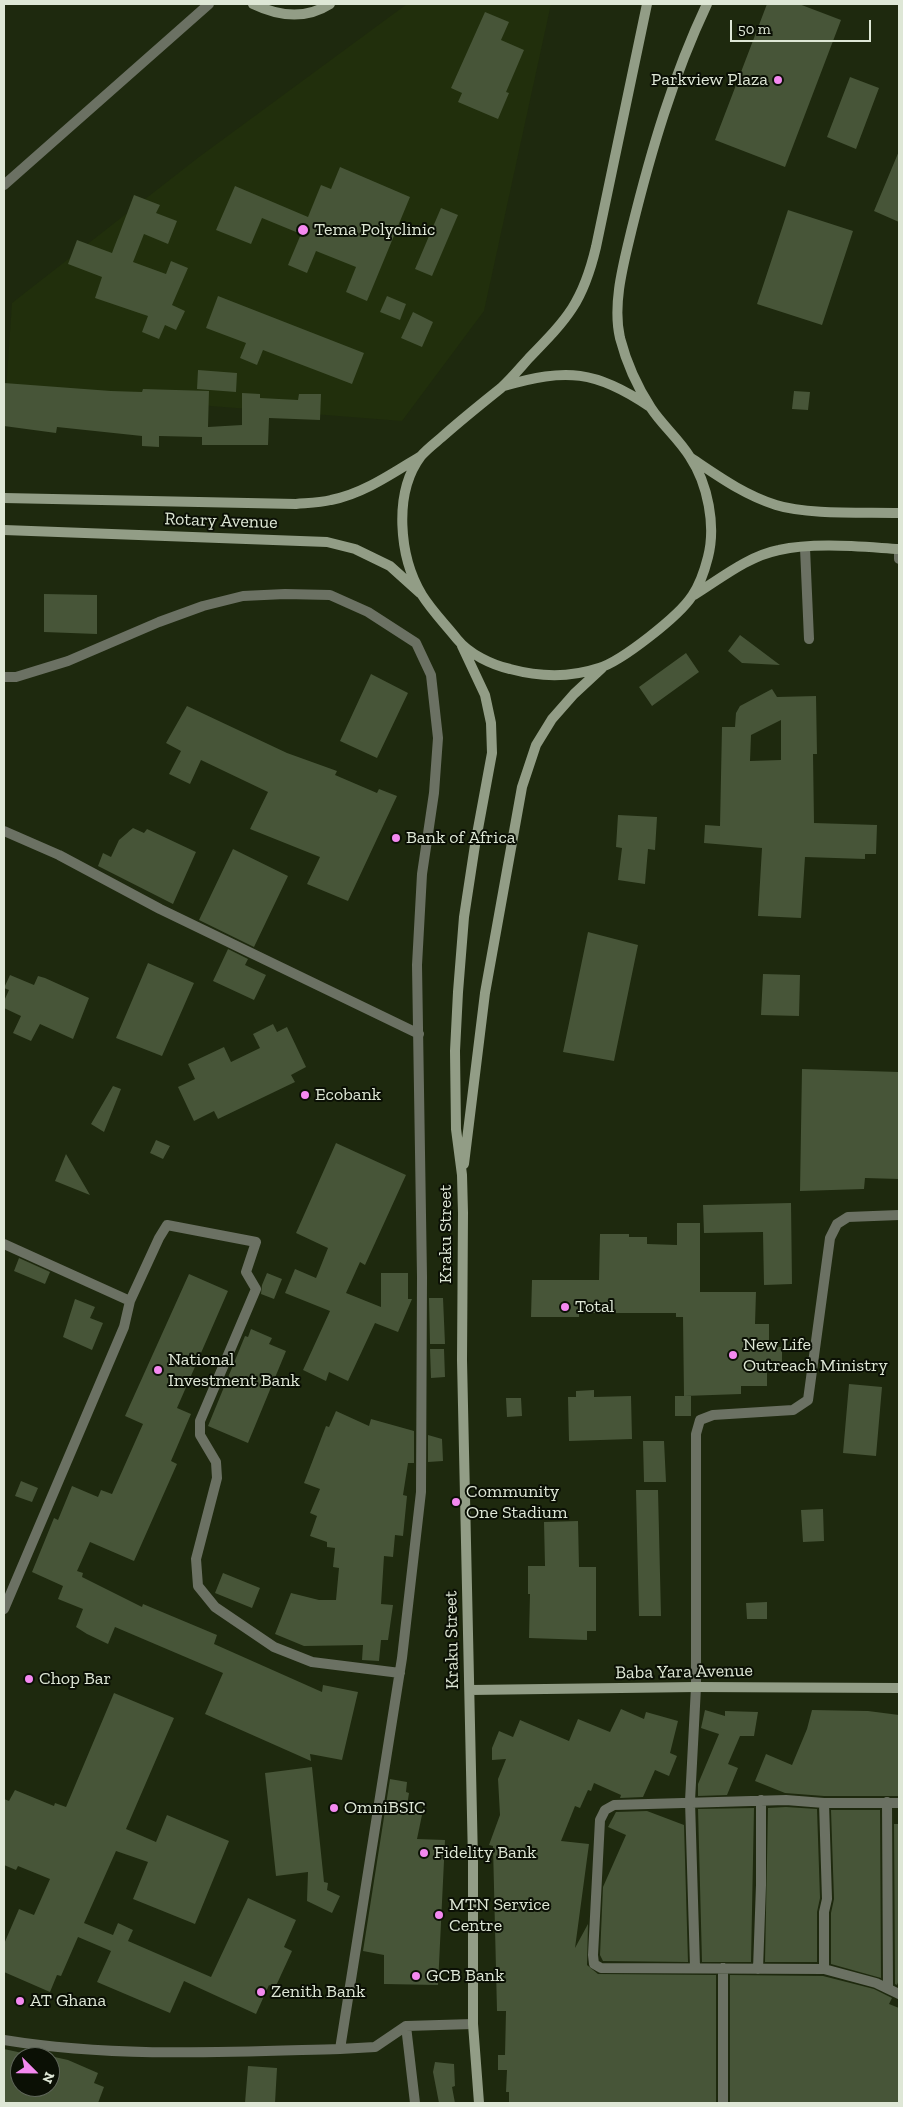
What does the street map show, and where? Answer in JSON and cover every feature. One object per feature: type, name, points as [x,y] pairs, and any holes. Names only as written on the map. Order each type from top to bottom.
[{"type":"main road","points":[[253,4],[270,12],[287,15],[308,13],[330,4]]},
{"type":"main road","points":[[647,4],[588,278],[577,303],[557,330],[503,386],[475,407],[421,456],[410,480],[403,506],[402,532],[407,561],[422,595],[461,644],[494,665],[535,676],[568,675],[603,667],[645,640],[672,618],[694,595],[759,556],[779,550],[805,548],[899,549]]},
{"type":"main road","points":[[694,595],[708,557],[711,523],[706,493],[691,458],[650,408],[627,360],[619,335],[618,315],[620,286],[628,247],[655,141],[675,78],[707,4]]},
{"type":"main road","points":[[503,386],[537,377],[570,374],[597,378],[625,390],[650,408]]},
{"type":"main road","name":"Rotary Avenue","points":[[4,498],[296,504],[332,500],[356,491],[373,484],[421,456]]},
{"type":"main road","points":[[691,458],[733,486],[778,506],[840,512],[899,513]]},
{"type":"main road","name":"Rotary Avenue","points":[[4,530],[327,542],[355,549],[390,566],[422,595]]},
{"type":"main road","name":"Kraku Street","points":[[461,644],[485,695],[491,723],[492,753],[474,845],[464,917],[458,992],[456,1130],[462,1175],[462,1360],[470,1690],[473,2024],[479,2103]]},
{"type":"main road","name":"Kraku Street","points":[[462,1175],[470,1128],[476,1052],[484,993],[522,787],[536,745],[552,719],[574,694],[603,667]]},
{"type":"main road","name":"Baba Yara Avenue","points":[[470,1690],[696,1687],[899,1688]]},
{"type":"street","points":[[4,185],[208,4]]},
{"type":"street","points":[[805,548],[809,639]]},
{"type":"street","points":[[899,549],[899,559]]},
{"type":"street","points":[[4,677],[16,677],[68,661],[159,622],[204,606],[243,596],[330,595],[368,612],[416,644],[431,674],[438,738],[434,793],[422,874],[418,965],[422,1277],[421,1492],[415,1562],[400,1673],[340,2049]]},
{"type":"street","points":[[4,831],[60,855],[160,909],[418,1034]]},
{"type":"street","points":[[695,1968],[690,1801],[696,1687],[696,1434],[700,1420],[712,1415],[793,1410],[808,1400],[830,1238],[837,1224],[848,1217],[899,1215]]},
{"type":"street","points":[[4,1609],[124,1328],[130,1301],[159,1238],[167,1225],[256,1242],[246,1272],[256,1289],[200,1421],[200,1435],[216,1462],[217,1478],[196,1559],[198,1586],[215,1607],[274,1647],[312,1662],[400,1673]]},
{"type":"street","points":[[4,1244],[130,1301]]},
{"type":"street","points":[[758,1969],[761,1885],[760,1800]]},
{"type":"street","points":[[899,1802],[824,1803],[760,1800],[614,1805],[605,1810],[600,1820],[593,1955],[594,1964],[601,1968],[824,1969],[876,1983],[899,1994]]},
{"type":"street","points":[[887,1802],[888,1988]]},
{"type":"street","points":[[824,1803],[827,1900],[824,1912],[824,1969]]},
{"type":"street","points":[[723,1968],[723,2103]]},
{"type":"street","points":[[4,2040],[106,2051],[162,2054],[340,2049],[375,2047],[406,2026],[473,2024]]},
{"type":"street","points":[[406,2026],[415,2103]]},
{"type":"shaded area","name":"Tema Polyclinic","points":[[407,4],[551,4],[484,311],[402,421],[6,390],[12,303],[199,157]]},
{"type":"building","name":"Parkview Plaza","points":[[767,4],[799,4],[841,20],[785,167],[715,140]]},
{"type":"building","points":[[485,12],[509,22],[501,40],[524,50],[506,92],[509,93],[498,119],[458,102],[462,93],[451,88]]},
{"type":"building","points":[[850,77],[879,88],[856,149],[827,137]]},
{"type":"building","points":[[899,151],[899,222],[874,211]]},
{"type":"building","points":[[340,167],[410,197],[367,301],[346,292],[356,267],[316,251],[307,273],[288,265],[301,234],[262,218],[251,244],[216,230],[235,186],[308,217],[321,185],[331,189]]},
{"type":"building","points":[[134,195],[160,205],[156,213],[177,221],[168,244],[144,234],[133,262],[166,274],[171,261],[188,268],[172,305],[185,311],[176,330],[165,325],[159,339],[142,332],[148,316],[95,298],[102,277],[68,264],[77,240],[112,253]]},
{"type":"building","points":[[441,208],[458,215],[432,276],[415,269]]},
{"type":"building","points":[[788,210],[853,231],[822,325],[757,304]]},
{"type":"building","points":[[218,296],[364,353],[352,384],[263,350],[257,365],[240,358],[246,343],[206,328]]},
{"type":"building","points":[[387,296],[406,304],[400,320],[380,312]]},
{"type":"building","points":[[413,312],[433,322],[422,347],[401,338]]},
{"type":"building","points":[[198,370],[237,373],[236,392],[197,389]]},
{"type":"building","points":[[4,383],[111,391],[142,392],[143,389],[209,391],[208,427],[242,425],[242,393],[260,394],[260,398],[298,400],[299,394],[321,394],[320,420],[269,418],[268,445],[202,445],[202,437],[159,436],[159,447],[142,446],[142,436],[57,427],[56,433],[4,426]]},
{"type":"building","points":[[794,391],[810,392],[808,410],[792,409]]},
{"type":"building","points":[[44,594],[97,595],[97,634],[44,632]]},
{"type":"building","points":[[740,635],[780,665],[742,663],[728,651]]},
{"type":"building","points":[[686,653],[699,672],[652,706],[639,687]]},
{"type":"building","points":[[371,674],[408,693],[377,758],[340,741]]},
{"type":"building","points":[[772,689],[777,697],[816,696],[817,754],[813,754],[814,823],[877,825],[876,854],[865,854],[865,859],[805,857],[801,918],[758,916],[762,848],[704,843],[705,825],[720,826],[722,727],[735,727],[736,713],[740,706]],"holes":[[[781,720],[781,760],[750,761],[751,735]]]},
{"type":"building","points":[[187,706],[287,753],[337,771],[335,775],[377,793],[379,789],[397,796],[348,901],[307,884],[320,857],[250,829],[268,792],[201,760],[190,784],[169,774],[181,751],[166,743]]},
{"type":"building","points":[[618,815],[657,817],[655,850],[648,849],[645,884],[618,880],[622,848],[616,847]]},
{"type":"building","points":[[133,828],[144,833],[147,829],[196,852],[173,904],[98,866],[103,853],[111,857],[119,840]]},
{"type":"building","points":[[233,849],[288,876],[254,947],[199,920]]},
{"type":"building","points":[[588,932],[638,945],[614,1061],[563,1052]]},
{"type":"building","points":[[228,949],[248,959],[245,965],[266,975],[254,1000],[213,981]]},
{"type":"building","points":[[148,963],[194,983],[162,1056],[116,1038]]},
{"type":"building","points":[[763,974],[800,975],[799,1016],[761,1015]]},
{"type":"building","points":[[10,975],[34,985],[38,976],[45,978],[89,998],[73,1039],[40,1024],[31,1041],[13,1033],[21,1016],[4,1008],[4,1001],[9,990],[4,988]]},
{"type":"building","points":[[273,1024],[277,1032],[287,1027],[306,1067],[291,1075],[295,1082],[218,1119],[214,1111],[194,1121],[178,1087],[195,1079],[188,1064],[224,1047],[231,1062],[260,1048],[253,1034]]},
{"type":"building","points":[[802,1069],[899,1072],[899,1179],[865,1178],[864,1189],[800,1191]]},
{"type":"building","points":[[113,1086],[121,1089],[104,1132],[91,1124]]},
{"type":"building","points":[[156,1140],[170,1146],[163,1159],[150,1153]]},
{"type":"building","points":[[336,1143],[406,1175],[365,1265],[360,1262],[346,1293],[381,1307],[381,1273],[408,1273],[408,1299],[412,1299],[398,1332],[375,1323],[348,1381],[329,1372],[326,1381],[303,1370],[330,1311],[285,1293],[295,1269],[316,1278],[328,1248],[296,1233]]},
{"type":"building","points":[[66,1154],[90,1195],[55,1181]]},
{"type":"building","points":[[791,1203],[792,1284],[764,1285],[763,1232],[704,1233],[703,1205]]},
{"type":"building","points":[[677,1223],[700,1223],[700,1292],[756,1292],[755,1324],[769,1324],[769,1348],[782,1347],[782,1362],[767,1362],[767,1386],[741,1386],[741,1394],[684,1396],[683,1317],[676,1317],[676,1313],[579,1313],[579,1317],[531,1317],[532,1280],[599,1280],[600,1234],[629,1234],[629,1237],[647,1237],[647,1244],[677,1245]]},
{"type":"building","points":[[19,1258],[50,1272],[45,1284],[14,1271]]},
{"type":"building","points":[[267,1273],[282,1279],[274,1299],[261,1294],[262,1285]]},
{"type":"building","points":[[189,1274],[228,1291],[177,1408],[191,1414],[171,1461],[177,1464],[134,1561],[90,1542],[77,1571],[83,1573],[82,1577],[142,1607],[143,1604],[217,1635],[214,1644],[322,1692],[323,1685],[358,1692],[342,1760],[310,1754],[311,1761],[205,1714],[223,1673],[115,1627],[108,1644],[87,1634],[76,1627],[83,1609],[58,1599],[63,1586],[32,1572],[54,1518],[58,1520],[72,1486],[98,1497],[101,1490],[112,1494],[143,1424],[125,1416]]},
{"type":"building","points":[[429,1298],[443,1298],[445,1344],[430,1344]]},
{"type":"building","points":[[75,1299],[95,1307],[90,1318],[103,1323],[92,1350],[63,1337]]},
{"type":"building","points":[[251,1329],[272,1338],[269,1344],[286,1351],[248,1443],[208,1426],[245,1336],[248,1337]]},
{"type":"building","points":[[430,1349],[444,1349],[445,1377],[431,1378]]},
{"type":"building","points":[[849,1384],[882,1387],[876,1456],[843,1453]]},
{"type":"building","points":[[594,1390],[594,1397],[631,1396],[632,1439],[569,1441],[568,1397],[576,1397],[576,1391]]},
{"type":"building","points":[[675,1396],[691,1396],[691,1416],[675,1416]]},
{"type":"building","points":[[506,1398],[521,1398],[522,1416],[507,1417]]},
{"type":"building","points":[[336,1411],[369,1426],[371,1419],[414,1431],[414,1463],[408,1463],[403,1495],[407,1496],[403,1536],[395,1535],[393,1557],[384,1556],[381,1604],[393,1605],[388,1640],[381,1640],[379,1661],[362,1660],[363,1645],[304,1646],[275,1634],[291,1593],[319,1600],[336,1600],[339,1568],[333,1567],[335,1548],[327,1547],[327,1542],[310,1536],[317,1516],[310,1513],[320,1489],[304,1483],[326,1426],[329,1427]]},
{"type":"building","points":[[428,1435],[442,1439],[443,1461],[428,1462]]},
{"type":"building","points":[[643,1441],[664,1441],[666,1482],[644,1482]]},
{"type":"building","points":[[21,1481],[38,1488],[32,1502],[15,1496]]},
{"type":"building","points":[[636,1490],[658,1490],[661,1616],[639,1616]]},
{"type":"building","points":[[823,1509],[824,1541],[803,1542],[801,1510]]},
{"type":"building","points":[[578,1521],[579,1567],[596,1567],[596,1631],[587,1631],[587,1640],[529,1638],[530,1594],[528,1594],[528,1566],[545,1566],[544,1522]]},
{"type":"building","points":[[223,1573],[260,1588],[252,1608],[215,1593]]},
{"type":"building","points":[[767,1602],[767,1619],[747,1619],[746,1603]]},
{"type":"building","points":[[114,1693],[174,1718],[126,1829],[156,1842],[167,1815],[229,1841],[195,1924],[133,1899],[148,1862],[116,1851],[84,1923],[113,1935],[118,1923],[133,1930],[128,1941],[211,1977],[248,1898],[296,1920],[284,1947],[292,1951],[275,1988],[269,1985],[256,2014],[184,1981],[170,2013],[97,1982],[111,1951],[78,1937],[61,1976],[57,1975],[50,1992],[4,1972],[4,1944],[19,1909],[34,1915],[50,1879],[18,1866],[16,1870],[4,1865],[4,1799],[9,1801],[15,1790],[54,1806],[55,1803],[66,1807]]},
{"type":"building","points":[[621,1709],[644,1719],[646,1712],[678,1721],[670,1753],[677,1756],[669,1776],[655,1770],[643,1797],[620,1798],[621,1795],[594,1783],[591,1791],[588,1790],[580,1808],[575,1806],[561,1841],[589,1844],[575,1948],[588,1924],[587,1965],[598,1974],[716,1975],[716,2103],[509,2103],[509,2092],[506,2092],[507,2070],[498,2070],[498,2055],[505,2055],[506,2011],[497,2011],[493,1846],[489,1845],[500,1815],[498,1779],[506,1759],[492,1760],[492,1748],[499,1731],[513,1737],[520,1720],[569,1741],[578,1719],[610,1732]]},
{"type":"building","points":[[705,1710],[725,1716],[725,1711],[758,1712],[754,1736],[740,1736],[728,1764],[738,1768],[727,1795],[698,1796],[698,1784],[719,1734],[701,1728]]},
{"type":"building","points":[[812,1710],[868,1711],[899,1715],[898,1796],[824,1796],[785,1793],[755,1781],[766,1754],[792,1765],[807,1729]]},
{"type":"building","points":[[312,1767],[324,1882],[328,1883],[327,1890],[340,1896],[332,1913],[307,1901],[308,1872],[276,1876],[265,1773]]},
{"type":"building","points":[[390,1779],[407,1782],[406,1792],[409,1793],[406,1812],[422,1815],[417,1839],[445,1840],[438,1985],[384,1984],[384,1955],[363,1951]]},
{"type":"building","points":[[754,1808],[751,1962],[702,1962],[698,1809]]},
{"type":"building","points":[[768,1808],[817,1809],[820,1898],[817,1912],[817,1962],[765,1962]]},
{"type":"building","points":[[831,1810],[880,1810],[881,1978],[831,1964],[831,1913],[834,1899]]},
{"type":"building","points":[[647,1811],[684,1825],[688,1962],[603,1961],[600,1955],[603,1887],[626,1835],[608,1827],[616,1812]]},
{"type":"building","points":[[894,1824],[899,1824],[899,1980],[897,1985],[895,1984]]},
{"type":"building","points":[[730,1975],[823,1976],[874,1989],[892,1998],[889,2004],[899,2008],[899,2103],[730,2103]]},
{"type":"building","points":[[4,2049],[10,2050],[10,2097],[60,2097],[60,2058],[98,2073],[94,2083],[104,2087],[98,2103],[4,2103]]},
{"type":"building","points":[[435,2062],[454,2064],[455,2086],[452,2087],[455,2103],[439,2103],[433,2072]]},
{"type":"building","points":[[248,2066],[277,2068],[275,2103],[245,2103]]},
{"type":"place","name":"Parkview Plaza","points":[[778,80]]},
{"type":"place","name":"Tema Polyclinic","points":[[303,230]]},
{"type":"place","name":"Bank of Africa","points":[[396,838]]},
{"type":"place","name":"Ecobank","points":[[305,1095]]},
{"type":"place","name":"Total","points":[[565,1307]]},
{"type":"place","name":"New Life Outreach Ministry","points":[[733,1355]]},
{"type":"place","name":"National Investment Bank","points":[[158,1370]]},
{"type":"place","name":"Community One Stadium","points":[[456,1502]]},
{"type":"place","name":"Chop Bar","points":[[29,1679]]},
{"type":"place","name":"OmniBSIC","points":[[334,1808]]},
{"type":"place","name":"Fidelity Bank","points":[[424,1853]]},
{"type":"place","name":"MTN Service Centre","points":[[439,1915]]},
{"type":"place","name":"GCB Bank","points":[[416,1976]]},
{"type":"place","name":"Zenith Bank","points":[[261,1992]]},
{"type":"place","name":"AT Ghana","points":[[20,2001]]}]
